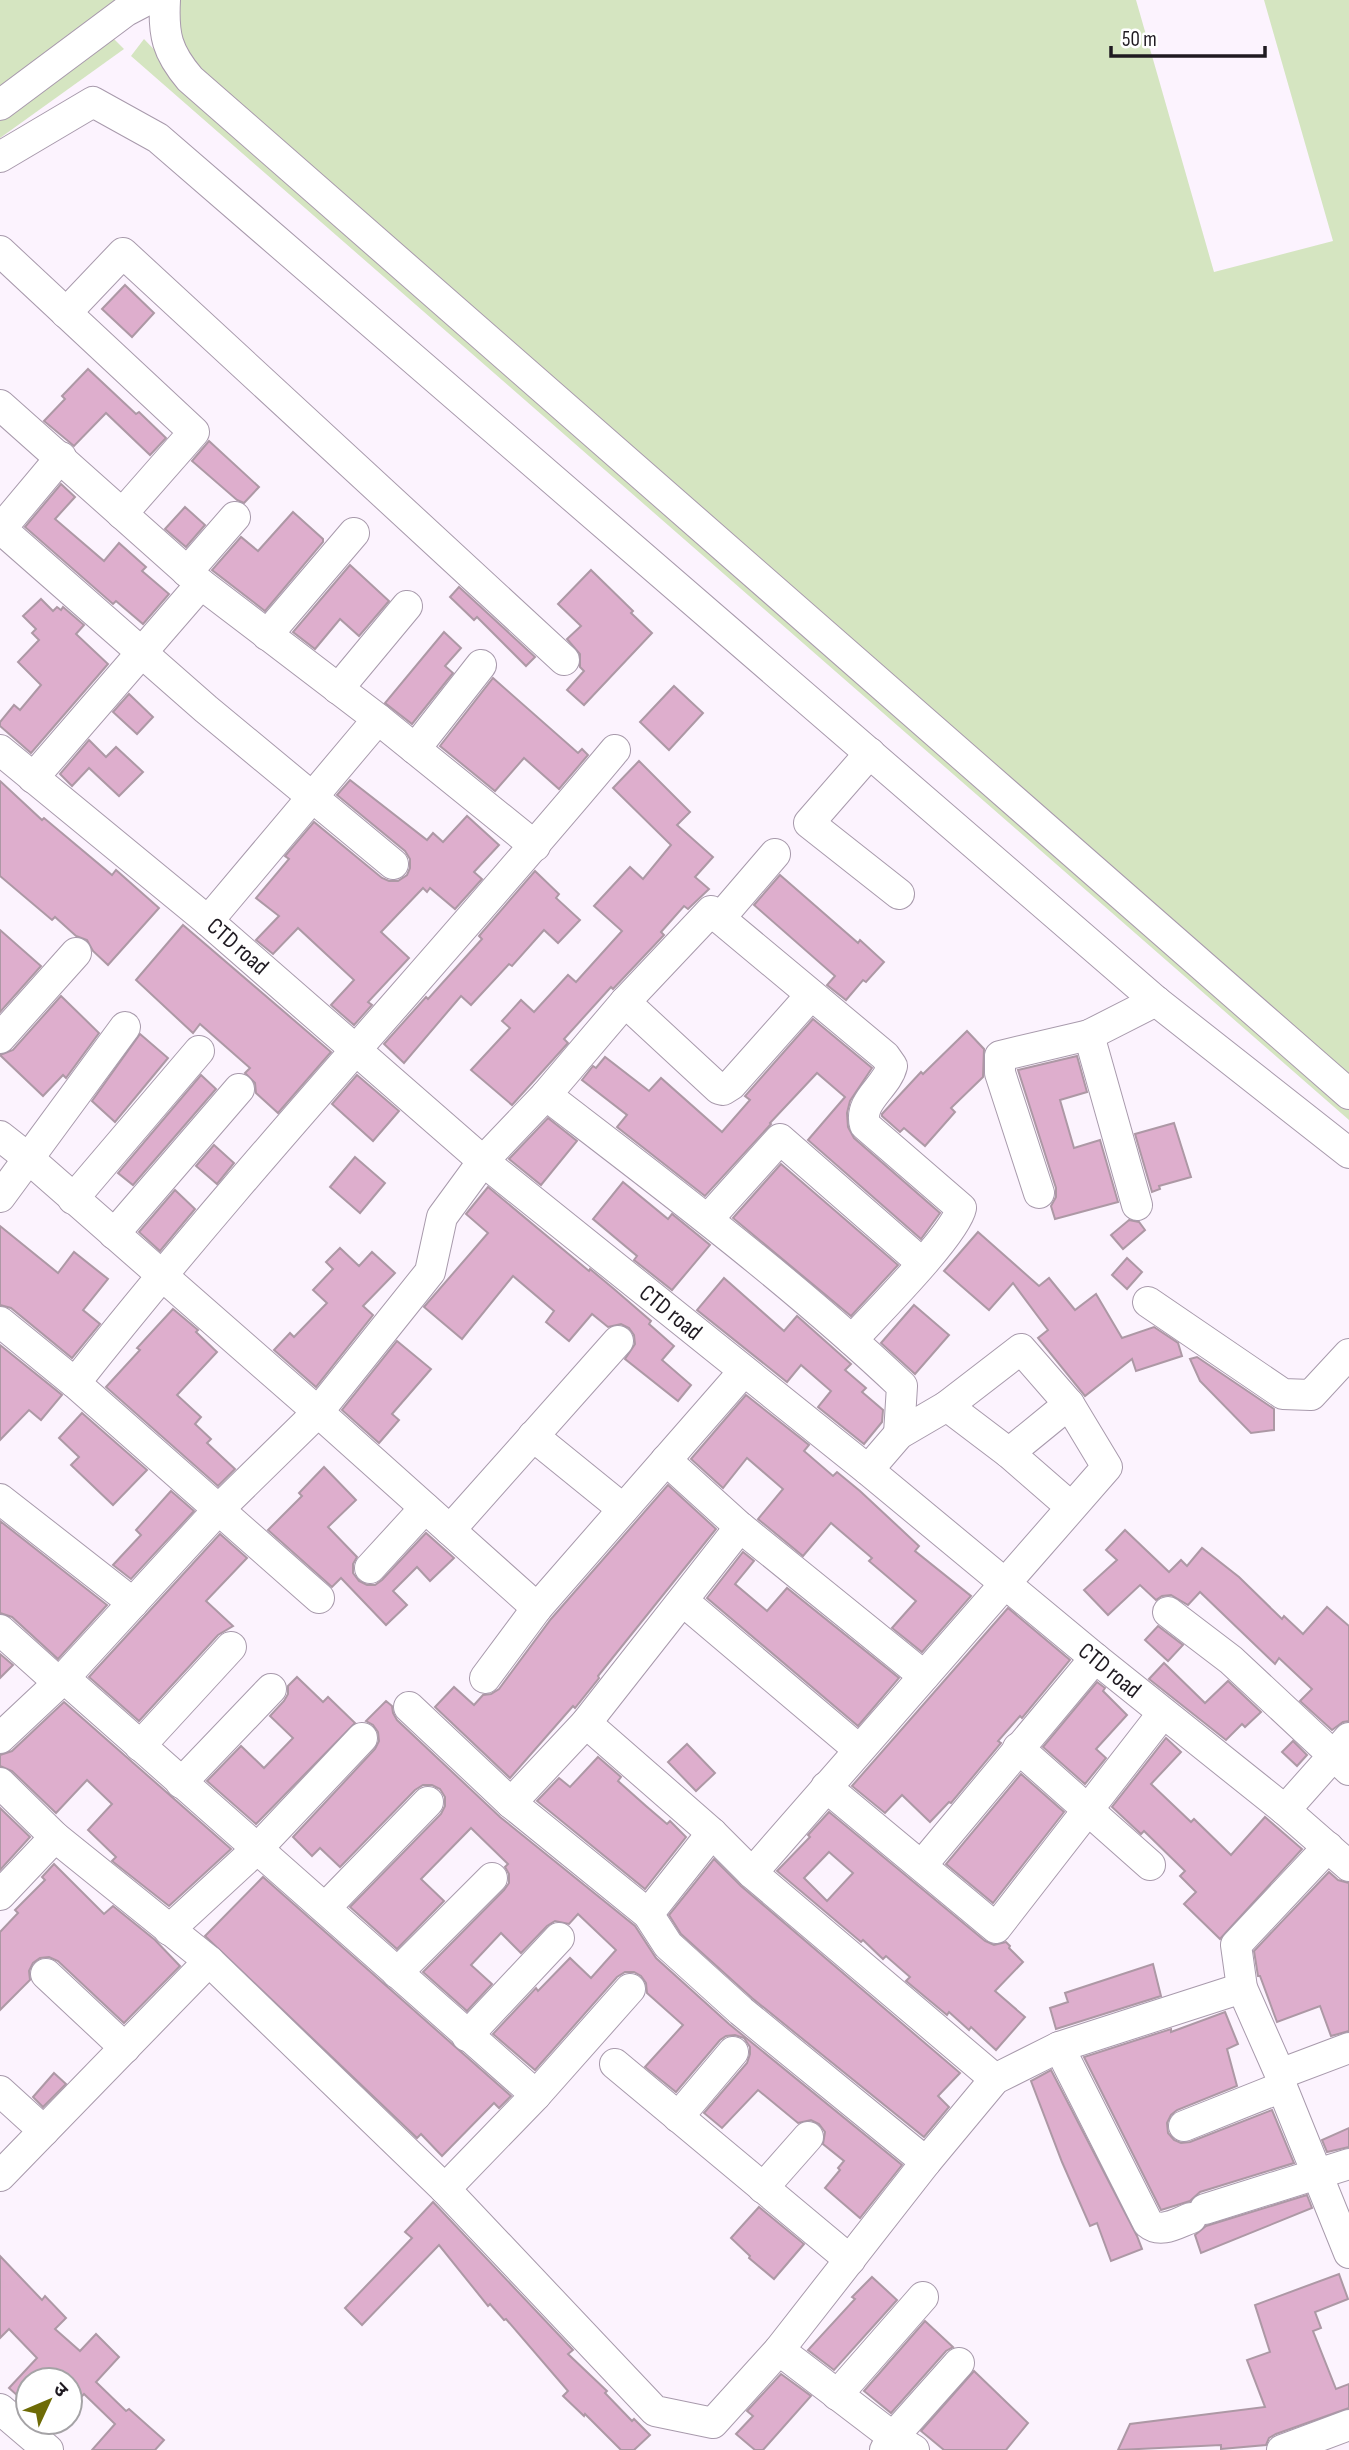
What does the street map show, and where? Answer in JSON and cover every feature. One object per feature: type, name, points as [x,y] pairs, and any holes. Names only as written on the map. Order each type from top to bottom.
[{"type":"street","points":[[0,105],[126,12],[147,0]]},
{"type":"street","points":[[164,0],[169,51],[190,79],[1349,1094]]},
{"type":"street","points":[[0,157],[93,102],[158,138],[1156,1000],[1349,1153]]},
{"type":"street","points":[[0,251],[194,432],[122,514]]},
{"type":"street","points":[[66,313],[123,253],[564,660]]},
{"type":"street","points":[[0,405],[194,578],[378,719],[535,846]]},
{"type":"street","points":[[61,457],[0,529],[206,709],[393,864]]},
{"type":"street","points":[[33,778],[142,652],[234,517]]},
{"type":"street","points":[[267,635],[354,533]]},
{"type":"street","points":[[338,689],[407,606]]},
{"type":"street","points":[[415,749],[481,665]]},
{"type":"street","points":[[208,921],[378,719]]},
{"type":"street","name":"CTD road","points":[[0,750],[208,921],[483,1161],[867,1470],[1339,1856]]},
{"type":"street","points":[[75,1383],[161,1274],[535,846],[615,750]]},
{"type":"street","points":[[870,753],[809,823],[899,894]]},
{"type":"street","points":[[720,918],[775,854]]},
{"type":"street","points":[[0,1738],[61,1680],[218,1510],[318,1412],[430,1272],[442,1217],[483,1161],[546,1095],[625,1002],[711,911],[885,1056],[892,1066],[890,1076],[864,1111],[865,1125],[961,1208],[956,1220],[922,1263],[852,1340]]},
{"type":"street","points":[[0,1038],[76,953]]},
{"type":"street","points":[[625,1002],[723,1090],[731,1086],[811,995]]},
{"type":"street","points":[[1039,1193],[1000,1073],[1000,1056],[1088,1035],[1156,1000]]},
{"type":"street","points":[[0,1197],[125,1027]]},
{"type":"street","points":[[1088,1035],[1137,1205]]},
{"type":"street","points":[[73,1199],[199,1051]]},
{"type":"street","points":[[114,1234],[239,1089]]},
{"type":"street","points":[[546,1095],[708,1219],[852,1340],[902,1386],[899,1434]]},
{"type":"street","points":[[0,1136],[161,1274],[537,1608]]},
{"type":"street","points":[[708,1219],[780,1139],[922,1263]]},
{"type":"street","points":[[1148,1302],[1283,1395],[1311,1395],[1349,1354]]},
{"type":"street","points":[[0,1322],[75,1383],[319,1598]]},
{"type":"street","points":[[450,1530],[618,1341]]},
{"type":"street","points":[[752,1873],[1107,1466],[1069,1404],[1021,1349],[947,1406],[899,1434],[867,1470]]},
{"type":"street","points":[[485,1678],[537,1608],[744,1371]]},
{"type":"street","points":[[1009,1453],[1069,1404]]},
{"type":"street","points":[[947,1406],[1009,1453],[1071,1507]]},
{"type":"street","points":[[533,1436],[623,1509]]},
{"type":"street","points":[[666,1460],[740,1527],[924,1676]]},
{"type":"street","points":[[0,1499],[133,1603]]},
{"type":"street","points":[[370,1568],[425,1508]]},
{"type":"street","points":[[511,1803],[586,1723],[740,1527]]},
{"type":"street","points":[[683,1601],[858,1749]]},
{"type":"street","points":[[1168,1612],[1231,1660],[1344,1754],[1285,1810]]},
{"type":"street","points":[[0,1630],[258,1848],[536,2095]]},
{"type":"street","points":[[139,1746],[231,1647]]},
{"type":"street","points":[[922,1865],[1095,1658]]},
{"type":"street","points":[[181,1783],[271,1689]]},
{"type":"street","points":[[409,1707],[511,1803],[648,1914],[668,1945],[741,2011],[926,2162]]},
{"type":"street","points":[[826,1787],[996,1928],[1163,1713]]},
{"type":"street","points":[[586,1723],[712,1833],[752,1873],[995,2079]]},
{"type":"street","points":[[169,1930],[258,1848],[362,1738]]},
{"type":"street","points":[[1018,1748],[1150,1865]]},
{"type":"street","points":[[0,1783],[55,1837],[209,1961],[445,2189],[655,2411],[713,2423],[779,2350],[926,2162],[995,2079],[1059,2047],[1242,1989]]},
{"type":"street","points":[[326,1908],[428,1802]]},
{"type":"street","points":[[648,1914],[712,1833]]},
{"type":"street","points":[[0,1895],[55,1837]]},
{"type":"street","points":[[1339,1856],[1236,1945],[1242,1989],[1349,2253]]},
{"type":"street","points":[[397,1973],[492,1878]]},
{"type":"street","points":[[467,2036],[559,1938]]},
{"type":"street","points":[[0,2176],[209,1961]]},
{"type":"street","points":[[46,1974],[125,2048]]},
{"type":"street","points":[[445,2189],[536,2095],[630,1989]]},
{"type":"street","points":[[1059,2047],[1148,2224],[1152,2227],[1162,2229],[1198,2214],[1349,2164]]},
{"type":"street","points":[[1184,2126],[1349,2048]]},
{"type":"street","points":[[678,2117],[733,2052]]},
{"type":"street","points":[[615,2064],[850,2260]]},
{"type":"street","points":[[0,2091],[44,2131]]},
{"type":"street","points":[[764,2188],[808,2137]]},
{"type":"street","points":[[837,2395],[923,2297]]},
{"type":"street","points":[[779,2350],[897,2446],[959,2363]]},
{"type":"street","points":[[3,2417],[48,2450]]},
{"type":"street","points":[[1282,2450],[1349,2425]]},
{"type":"green space","points":[[0,0],[127,0],[0,97]]},
{"type":"green space","points":[[174,0],[1136,0],[1214,272],[1333,241],[1264,0],[1349,0],[1349,1081],[181,56]]},
{"type":"green space","points":[[110,35],[124,49],[0,138],[0,114]]},
{"type":"green space","points":[[144,39],[189,86],[1349,1105],[1349,1120],[131,56]]},
{"type":"building","points":[[125,285],[154,313],[132,337],[102,309]]},
{"type":"building","points":[[88,369],[166,438],[150,455],[106,413],[74,446],[44,421],[65,399],[62,396]]},
{"type":"building","points":[[209,441],[259,487],[244,503],[192,461]]},
{"type":"building","points":[[61,484],[75,497],[55,519],[104,561],[119,543],[146,567],[142,571],[169,594],[143,624],[116,601],[113,604],[25,527]]},
{"type":"building","points":[[185,507],[205,525],[186,547],[165,529]]},
{"type":"building","points":[[293,512],[323,539],[323,542],[265,611],[212,570],[241,537],[258,551]]},
{"type":"building","points":[[350,565],[389,601],[359,636],[340,619],[315,649],[293,632]]},
{"type":"building","points":[[591,570],[652,633],[584,705],[567,690],[584,671],[580,667],[580,654],[567,639],[581,626],[558,604]]},
{"type":"building","points":[[459,587],[535,657],[526,666],[477,617],[474,620],[450,597]]},
{"type":"building","points":[[41,599],[53,611],[57,607],[61,610],[63,607],[84,625],[76,634],[108,664],[31,753],[0,726],[0,722],[14,705],[20,710],[41,685],[18,662],[39,640],[32,633],[36,629],[23,616]]},
{"type":"building","points":[[444,632],[461,648],[445,666],[453,673],[412,724],[385,703]]},
{"type":"building","points":[[493,678],[578,753],[582,749],[588,755],[559,789],[524,758],[495,791],[440,746]]},
{"type":"building","points":[[674,686],[703,713],[669,750],[640,722]]},
{"type":"building","points":[[129,694],[153,717],[137,734],[113,712]]},
{"type":"building","points":[[89,740],[106,757],[116,747],[143,772],[119,796],[89,768],[72,786],[60,774]]},
{"type":"building","points":[[639,761],[690,812],[677,825],[713,857],[695,877],[709,889],[688,909],[684,906],[661,932],[664,935],[613,989],[611,987],[564,1039],[568,1043],[512,1105],[471,1070],[510,1028],[502,1021],[521,1000],[534,1012],[568,975],[576,982],[622,931],[594,906],[630,867],[643,879],[671,845],[613,788]]},
{"type":"building","points":[[350,780],[427,840],[433,833],[443,842],[467,816],[499,845],[474,872],[482,879],[455,909],[430,888],[427,892],[423,888],[381,932],[409,958],[368,1002],[372,1005],[354,1025],[331,1005],[354,980],[298,928],[273,954],[256,940],[279,916],[256,898],[289,859],[285,856],[314,822],[382,878],[398,881],[407,875],[410,859],[405,851],[337,795]]},
{"type":"building","points":[[0,781],[42,820],[44,818],[112,875],[116,870],[159,908],[108,965],[93,951],[87,940],[76,936],[55,917],[52,920],[0,876]]},
{"type":"building","points":[[535,871],[559,894],[556,898],[580,920],[558,943],[544,930],[512,966],[509,964],[471,1005],[461,996],[404,1063],[384,1044],[482,939],[479,936]]},
{"type":"building","points":[[780,875],[858,943],[860,940],[884,962],[866,982],[863,980],[846,1000],[827,985],[835,976],[754,905]]},
{"type":"building","points":[[183,925],[331,1052],[278,1113],[256,1093],[255,1083],[245,1073],[250,1068],[200,1024],[193,1033],[136,980]]},
{"type":"building","points":[[0,930],[41,966],[0,1012]]},
{"type":"building","points":[[61,996],[99,1033],[66,1078],[63,1075],[43,1096],[0,1055],[13,1050]]},
{"type":"building","points":[[813,1019],[872,1068],[850,1101],[848,1127],[854,1138],[940,1213],[921,1239],[808,1140],[845,1097],[817,1073],[705,1196],[617,1127],[627,1115],[582,1080],[593,1066],[596,1068],[605,1057],[649,1091],[661,1078],[722,1132],[750,1100],[745,1096]]},
{"type":"building","points":[[967,1031],[984,1049],[983,1077],[951,1108],[955,1112],[925,1146],[904,1128],[900,1132],[882,1114],[921,1072],[923,1074]]},
{"type":"building","points":[[140,1034],[168,1058],[115,1122],[92,1101]]},
{"type":"building","points":[[1077,1056],[1087,1092],[1060,1100],[1074,1148],[1100,1140],[1118,1202],[1055,1219],[1051,1206],[1056,1197],[1056,1188],[1018,1070]]},
{"type":"building","points":[[201,1075],[216,1089],[133,1185],[118,1173]]},
{"type":"building","points":[[357,1075],[399,1111],[373,1141],[332,1104]]},
{"type":"building","points":[[548,1118],[577,1141],[541,1185],[509,1159]]},
{"type":"building","points":[[1174,1123],[1191,1177],[1159,1186],[1160,1189],[1152,1192],[1135,1134]]},
{"type":"building","points":[[214,1145],[234,1163],[217,1184],[196,1166]]},
{"type":"building","points":[[355,1157],[385,1183],[360,1213],[330,1187]]},
{"type":"building","points":[[781,1164],[898,1265],[851,1316],[733,1218]]},
{"type":"building","points":[[623,1182],[668,1219],[672,1214],[710,1245],[672,1290],[634,1260],[637,1256],[593,1219]]},
{"type":"building","points":[[488,1187],[614,1289],[651,1321],[649,1324],[674,1346],[662,1360],[691,1385],[678,1401],[625,1359],[635,1344],[634,1335],[629,1328],[621,1324],[608,1327],[592,1314],[569,1341],[546,1322],[554,1311],[513,1276],[462,1339],[424,1307],[488,1233],[466,1214]]},
{"type":"building","points":[[175,1190],[195,1209],[160,1251],[139,1232]]},
{"type":"building","points":[[1129,1220],[1139,1222],[1145,1230],[1123,1249],[1111,1235]]},
{"type":"building","points":[[0,1226],[58,1273],[74,1252],[108,1279],[83,1310],[100,1324],[72,1358],[11,1308],[0,1305]]},
{"type":"building","points":[[978,1232],[1039,1286],[1049,1278],[1075,1310],[1096,1294],[1122,1338],[1154,1327],[1178,1343],[1182,1356],[1136,1371],[1132,1359],[1085,1396],[1038,1338],[1048,1330],[1013,1283],[989,1310],[944,1271]]},
{"type":"building","points":[[340,1248],[359,1266],[372,1252],[395,1273],[363,1306],[373,1315],[316,1387],[274,1350],[290,1333],[294,1337],[327,1303],[313,1290],[333,1269],[326,1262]]},
{"type":"building","points":[[1127,1258],[1142,1272],[1127,1289],[1112,1275]]},
{"type":"building","points":[[724,1278],[784,1331],[797,1316],[851,1364],[845,1370],[866,1388],[862,1392],[883,1410],[882,1422],[864,1444],[818,1407],[831,1391],[801,1365],[787,1382],[697,1310]]},
{"type":"building","points":[[914,1305],[949,1335],[915,1374],[881,1343]]},
{"type":"building","points":[[173,1309],[198,1330],[196,1332],[217,1352],[177,1395],[201,1417],[195,1424],[211,1439],[207,1443],[235,1469],[218,1486],[106,1387]]},
{"type":"building","points":[[397,1341],[431,1369],[392,1414],[399,1420],[379,1443],[342,1410]]},
{"type":"building","points":[[0,1345],[62,1395],[41,1420],[29,1410],[0,1440]]},
{"type":"building","points":[[1197,1357],[1274,1409],[1274,1430],[1251,1433],[1200,1381],[1190,1359]]},
{"type":"building","points":[[746,1395],[809,1445],[804,1451],[833,1476],[837,1472],[860,1491],[919,1546],[915,1551],[971,1596],[922,1652],[892,1628],[916,1601],[869,1561],[872,1558],[831,1523],[803,1556],[758,1519],[783,1489],[747,1458],[723,1488],[691,1459]]},
{"type":"building","points":[[82,1413],[147,1470],[113,1505],[71,1465],[79,1457],[59,1438]]},
{"type":"building","points":[[324,1467],[356,1500],[328,1527],[357,1557],[353,1564],[353,1573],[359,1581],[375,1585],[382,1580],[426,1533],[454,1558],[430,1581],[417,1567],[393,1591],[407,1605],[386,1625],[341,1578],[332,1587],[268,1530],[302,1496],[299,1493]]},
{"type":"building","points":[[668,1485],[716,1529],[575,1708],[573,1706],[510,1778],[435,1707],[454,1687],[474,1705],[483,1695],[499,1689],[551,1619]]},
{"type":"building","points":[[171,1491],[194,1511],[131,1579],[113,1565],[141,1535],[136,1530]]},
{"type":"building","points":[[0,1521],[107,1605],[58,1659],[12,1617],[0,1613]]},
{"type":"building","points":[[1125,1530],[1169,1572],[1181,1560],[1187,1566],[1202,1548],[1239,1577],[1282,1619],[1284,1616],[1303,1634],[1327,1607],[1349,1626],[1349,1721],[1332,1730],[1300,1701],[1312,1689],[1279,1658],[1275,1664],[1200,1592],[1188,1605],[1171,1595],[1156,1600],[1140,1585],[1108,1615],[1084,1590],[1117,1560],[1106,1550]]},
{"type":"building","points":[[220,1534],[247,1558],[206,1601],[233,1626],[218,1635],[139,1721],[89,1677]]},
{"type":"building","points":[[743,1552],[754,1561],[735,1584],[767,1611],[787,1588],[899,1678],[858,1726],[707,1598]]},
{"type":"building","points":[[1008,1608],[1070,1660],[1022,1718],[1020,1716],[998,1741],[1001,1743],[951,1803],[930,1822],[902,1795],[885,1813],[852,1786]]},
{"type":"building","points":[[1158,1626],[1183,1645],[1168,1661],[1145,1640]]},
{"type":"building","points":[[0,1654],[13,1665],[0,1678]]},
{"type":"building","points":[[1164,1663],[1205,1703],[1228,1681],[1261,1712],[1245,1727],[1242,1724],[1226,1740],[1149,1679]]},
{"type":"building","points":[[297,1677],[323,1702],[328,1697],[355,1723],[256,1824],[207,1781],[241,1746],[264,1768],[293,1738],[270,1716],[284,1701],[288,1686]]},
{"type":"building","points":[[1097,1682],[1127,1715],[1096,1749],[1106,1758],[1085,1784],[1043,1747]]},
{"type":"building","points":[[386,1701],[392,1706],[397,1720],[500,1817],[635,1926],[656,1958],[729,2024],[902,2165],[860,2218],[825,2188],[844,2161],[823,2144],[825,2132],[819,2124],[811,2120],[798,2123],[758,2090],[722,2128],[704,2113],[747,2063],[750,2047],[744,2038],[735,2035],[720,2040],[676,2092],[645,2067],[683,2025],[647,1993],[646,1983],[634,1972],[625,1972],[617,1977],[535,2070],[493,2034],[536,1988],[538,1991],[570,1958],[591,1978],[616,1950],[578,1914],[569,1924],[555,1921],[547,1926],[521,1953],[501,1933],[471,1965],[492,1984],[467,2011],[423,1972],[509,1883],[509,1874],[505,1867],[508,1864],[471,1828],[421,1879],[444,1901],[397,1949],[350,1907],[441,1814],[445,1806],[445,1797],[440,1789],[423,1785],[340,1867],[320,1848],[312,1856],[293,1837],[375,1749],[379,1741],[378,1732],[366,1721]]},
{"type":"building","points":[[64,1702],[231,1849],[169,1906],[112,1861],[116,1857],[88,1830],[112,1804],[87,1780],[56,1813],[12,1771],[0,1766],[0,1755],[12,1751]]},
{"type":"building","points":[[1166,1738],[1181,1752],[1151,1784],[1191,1822],[1194,1819],[1231,1855],[1265,1817],[1302,1849],[1220,1939],[1184,1904],[1196,1892],[1180,1876],[1185,1871],[1144,1831],[1141,1834],[1112,1807]]},
{"type":"building","points":[[1293,1741],[1307,1755],[1297,1766],[1282,1752]]},
{"type":"building","points":[[687,1744],[715,1773],[696,1791],[668,1762]]},
{"type":"building","points":[[598,1757],[621,1777],[618,1781],[667,1824],[670,1821],[686,1837],[645,1889],[537,1801],[559,1778],[570,1787]]},
{"type":"building","points":[[1021,1774],[1064,1812],[993,1903],[946,1864]]},
{"type":"building","points":[[0,1808],[30,1837],[0,1870]]},
{"type":"building","points":[[829,1812],[985,1941],[994,1945],[1006,1942],[1010,1946],[1023,1962],[995,1991],[1025,2017],[996,2050],[971,2027],[969,2030],[949,2012],[947,2015],[906,1981],[910,1977],[886,1956],[883,1959],[863,1940],[861,1942],[777,1871],[810,1837],[808,1835]],"holes":[[[829,1852],[853,1873],[827,1901],[804,1878]]]},
{"type":"building","points":[[714,1859],[741,1886],[960,2073],[938,2096],[949,2107],[924,2137],[752,1998],[681,1934],[669,1915]]},
{"type":"building","points":[[54,1864],[104,1914],[113,1906],[155,1940],[180,1966],[124,2023],[58,1961],[49,1957],[40,1958],[33,1963],[29,1971],[30,1980],[0,2010],[0,1932],[18,1913],[15,1910],[45,1880],[42,1877]]},
{"type":"building","points":[[1329,1872],[1338,1880],[1349,1883],[1349,2031],[1331,2036],[1320,2006],[1277,2022],[1258,1976],[1254,1951]]},
{"type":"building","points":[[263,1877],[511,2096],[499,2108],[494,2103],[442,2156],[421,2134],[417,2138],[205,1936]]},
{"type":"building","points":[[1153,1964],[1161,1996],[1056,2029],[1050,2008],[1068,2002],[1065,1993]]},
{"type":"building","points":[[1225,2012],[1238,2044],[1227,2049],[1237,2086],[1177,2110],[1167,2123],[1168,2133],[1181,2143],[1190,2142],[1272,2110],[1294,2163],[1200,2192],[1190,2201],[1161,2210],[1084,2057],[1171,2029],[1171,2032]]},
{"type":"building","points":[[1051,2070],[1142,2249],[1111,2261],[1097,2223],[1090,2226],[1031,2081]]},
{"type":"building","points":[[54,2073],[66,2084],[43,2107],[33,2097]]},
{"type":"building","points":[[1349,2128],[1349,2147],[1327,2152],[1322,2140]]},
{"type":"building","points":[[1307,2195],[1312,2208],[1201,2253],[1195,2235],[1206,2226]]},
{"type":"building","points":[[433,2202],[573,2350],[568,2354],[607,2391],[605,2393],[632,2421],[634,2419],[650,2435],[634,2450],[621,2450],[563,2396],[568,2391],[506,2319],[490,2304],[488,2306],[439,2245],[362,2325],[345,2308],[412,2238],[405,2232]]},
{"type":"building","points":[[759,2207],[804,2244],[774,2279],[731,2238]]},
{"type":"building","points":[[0,2256],[42,2300],[45,2296],[66,2318],[55,2329],[80,2351],[96,2334],[119,2357],[96,2382],[126,2411],[129,2409],[164,2440],[155,2450],[92,2450],[115,2424],[84,2394],[84,2366],[30,2366],[37,2358],[9,2329],[0,2338]]},
{"type":"building","points":[[1339,2274],[1348,2299],[1315,2312],[1321,2328],[1313,2331],[1336,2389],[1349,2384],[1349,2408],[1276,2434],[1269,2438],[1266,2445],[1221,2449],[1221,2445],[1118,2450],[1130,2424],[1265,2407],[1247,2360],[1270,2352],[1255,2305]]},
{"type":"building","points":[[872,2277],[897,2300],[834,2370],[808,2350]]},
{"type":"building","points":[[925,2321],[953,2347],[946,2351],[891,2413],[864,2391]]},
{"type":"building","points":[[974,2371],[1028,2423],[1006,2450],[944,2450],[921,2431]]},
{"type":"building","points":[[781,2374],[811,2396],[763,2450],[755,2450],[736,2434],[753,2416],[747,2411]]}]
